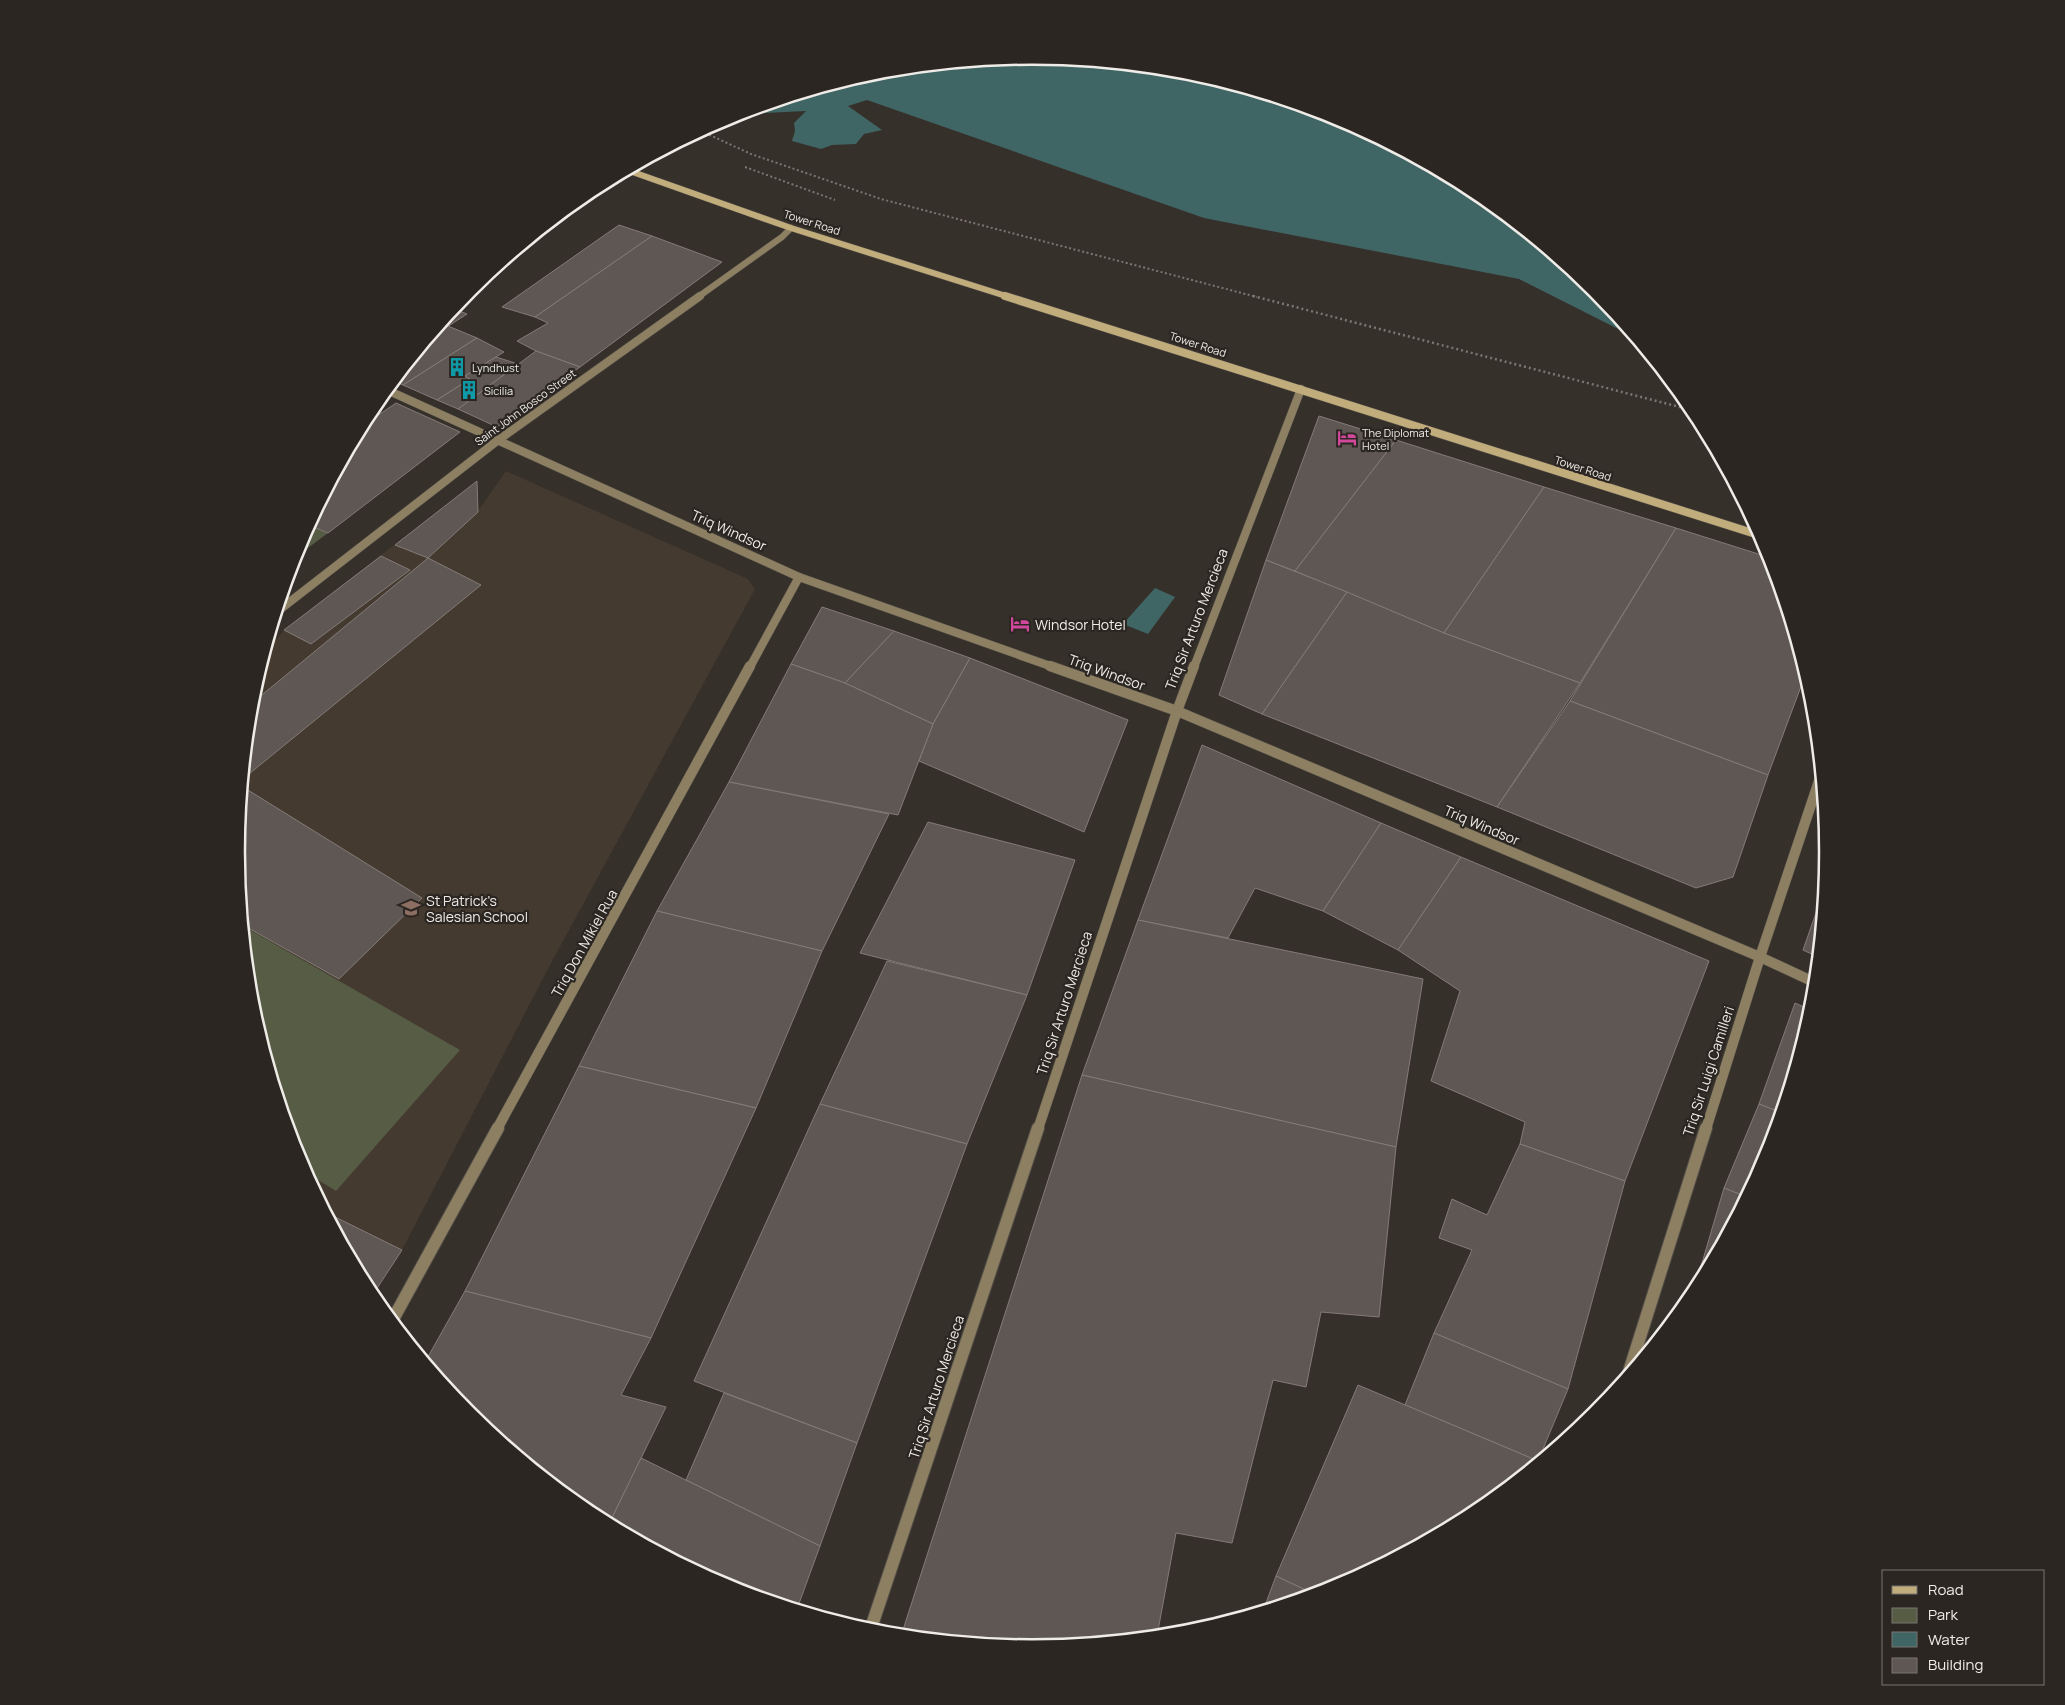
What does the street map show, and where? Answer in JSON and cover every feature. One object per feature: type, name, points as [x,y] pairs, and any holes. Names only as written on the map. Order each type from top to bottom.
[{"type":"main road","name":"Tower Road","points":[[636,173],[791,228],[1752,533]]},
{"type":"street","name":"Saint John Bosco Street","points":[[285,606],[497,441],[782,237],[791,228]]},
{"type":"street","name":"Triq Sir Arturo Mercieca","points":[[873,1623],[1177,711],[1301,389]]},
{"type":"street","name":"Triq Windsor","points":[[394,393],[800,577],[1177,711],[1760,957],[1809,981]]},
{"type":"street","name":"Triq Don Mikiel Rua","points":[[396,1315],[800,577]]},
{"type":"street","name":"Triq Sir Luigi Camilleri","points":[[1631,1364],[1760,957],[1817,789]]},
{"type":"path","points":[[709,135],[751,154],[881,200],[1682,408]]},
{"type":"path","points":[[745,167],[835,200]]},
{"type":"shaded area","name":"St Patrick's Salesian School","points":[[506,471],[748,579],[755,589],[550,965],[402,1250],[377,1288],[326,1201],[305,1154],[287,1106],[260,1006],[247,904],[245,852],[252,750],[260,699],[272,649],[274,643],[284,630],[477,481],[478,511]]},
{"type":"green space","points":[[315,528],[328,533],[306,550]]},
{"type":"green space","points":[[250,930],[460,1050],[336,1191],[316,1179],[287,1106],[260,1006]]},
{"type":"water","points":[[1032,65],[1084,67],[1135,72],[1186,80],[1236,92],[1286,107],[1334,125],[1381,146],[1470,198],[1552,260],[1624,332],[1519,279],[1204,218],[867,100],[848,106],[882,130],[864,134],[856,144],[832,145],[821,149],[792,141],[795,131],[794,123],[806,111],[765,113],[829,92],[879,80],[981,67]]},
{"type":"water","points":[[1155,588],[1175,597],[1148,634],[1123,624]]},
{"type":"building","points":[[619,225],[652,236],[535,317],[502,307]]},
{"type":"building","points":[[652,236],[722,262],[580,367],[536,351],[517,341],[548,323],[535,317]]},
{"type":"building","points":[[461,312],[467,314],[444,329]]},
{"type":"building","points":[[448,326],[477,338],[403,385],[400,384],[408,373]]},
{"type":"building","name":"Lyndhust","points":[[477,338],[504,352],[465,376],[470,379],[437,400],[403,385]]},
{"type":"building","points":[[536,351],[580,367],[497,427],[458,409]]},
{"type":"building","name":"Sicilia","points":[[496,357],[518,364],[458,409],[437,400],[470,379],[465,376]]},
{"type":"building","points":[[396,403],[460,432],[328,533],[315,528],[326,504],[378,416]]},
{"type":"building","points":[[1319,416],[1396,440],[1295,571],[1266,560]]},
{"type":"building","points":[[1396,440],[1544,487],[1444,633],[1295,571]]},
{"type":"building","points":[[477,481],[478,512],[428,558],[395,545]]},
{"type":"building","points":[[1544,487],[1676,528],[1580,683],[1444,633]]},
{"type":"building","points":[[1676,528],[1762,555],[1778,599],[1802,685],[1768,775],[1570,701]]},
{"type":"building","points":[[381,556],[410,570],[311,644],[284,630]]},
{"type":"building","points":[[428,558],[481,585],[250,773],[261,696]]},
{"type":"building","points":[[1266,560],[1347,592],[1262,714],[1219,695]]},
{"type":"building","points":[[1347,592],[1444,633],[1580,683],[1497,807],[1262,714]]},
{"type":"building","points":[[822,607],[894,631],[845,683],[791,664]]},
{"type":"building","points":[[894,631],[970,658],[933,724],[845,683]]},
{"type":"building","points":[[970,658],[1128,720],[1084,832],[919,761],[933,724]]},
{"type":"building","points":[[791,664],[845,683],[933,724],[898,815],[729,782]]},
{"type":"building","points":[[1570,701],[1768,775],[1733,877],[1696,888],[1497,807]]},
{"type":"building","points":[[1202,745],[1381,823],[1323,911],[1255,888],[1228,938],[1138,920]]},
{"type":"building","points":[[729,782],[889,814],[822,951],[657,911]]},
{"type":"building","name":"St Patrick's Salesian School","points":[[248,790],[422,898],[339,979],[249,929],[245,852]]},
{"type":"building","points":[[928,822],[1075,860],[1027,995],[860,953]]},
{"type":"building","points":[[1381,823],[1461,857],[1398,950],[1323,911]]},
{"type":"building","points":[[1461,857],[1709,961],[1625,1181],[1520,1144],[1525,1122],[1431,1081],[1460,991],[1398,950]]},
{"type":"building","points":[[1818,908],[1813,955],[1803,950]]},
{"type":"building","points":[[657,911],[822,951],[756,1108],[579,1066]]},
{"type":"building","points":[[1138,920],[1423,979],[1396,1147],[1082,1075]]},
{"type":"building","points":[[887,961],[1027,995],[967,1144],[820,1104]]},
{"type":"building","points":[[1795,1003],[1805,1007],[1778,1106],[1776,1111],[1759,1104]]},
{"type":"building","points":[[579,1066],[756,1108],[651,1338],[465,1291]]},
{"type":"building","points":[[1082,1075],[1396,1147],[1379,1317],[1321,1312],[1306,1387],[1273,1380],[1232,1543],[1176,1533],[1158,1629],[1084,1638],[1032,1640],[981,1638],[903,1629]]},
{"type":"building","points":[[820,1104],[967,1144],[857,1443],[694,1381]]},
{"type":"building","points":[[1759,1104],[1776,1111],[1742,1195],[1724,1188]]},
{"type":"building","points":[[1520,1144],[1625,1181],[1568,1389],[1434,1333],[1472,1250],[1439,1238],[1452,1199],[1487,1215]]},
{"type":"building","points":[[1724,1188],[1742,1195],[1714,1246],[1701,1268]]},
{"type":"building","points":[[335,1217],[402,1250],[377,1288]]},
{"type":"building","points":[[465,1291],[651,1338],[621,1395],[666,1407],[612,1518],[553,1477],[513,1445],[440,1372],[428,1357]]},
{"type":"building","points":[[1434,1333],[1568,1389],[1541,1454],[1534,1459],[1405,1405]]},
{"type":"building","points":[[1358,1385],[1534,1459],[1470,1507],[1381,1559],[1306,1590],[1276,1576]]},
{"type":"building","points":[[724,1393],[857,1443],[820,1546],[686,1480]]},
{"type":"building","points":[[641,1458],[820,1546],[799,1604],[731,1580],[684,1559],[612,1518]]},
{"type":"building","points":[[1276,1576],[1306,1590],[1286,1598],[1266,1604]]},
{"type":"place","name":"Lyndhust","points":[[457,367]]},
{"type":"place","name":"Sicilia","points":[[469,390]]},
{"type":"place","name":"The Diplomat Hotel","points":[[1347,438]]},
{"type":"place","name":"Windsor Hotel","points":[[1020,624]]},
{"type":"place","name":"St Patrick's Salesian School","points":[[411,908]]}]
